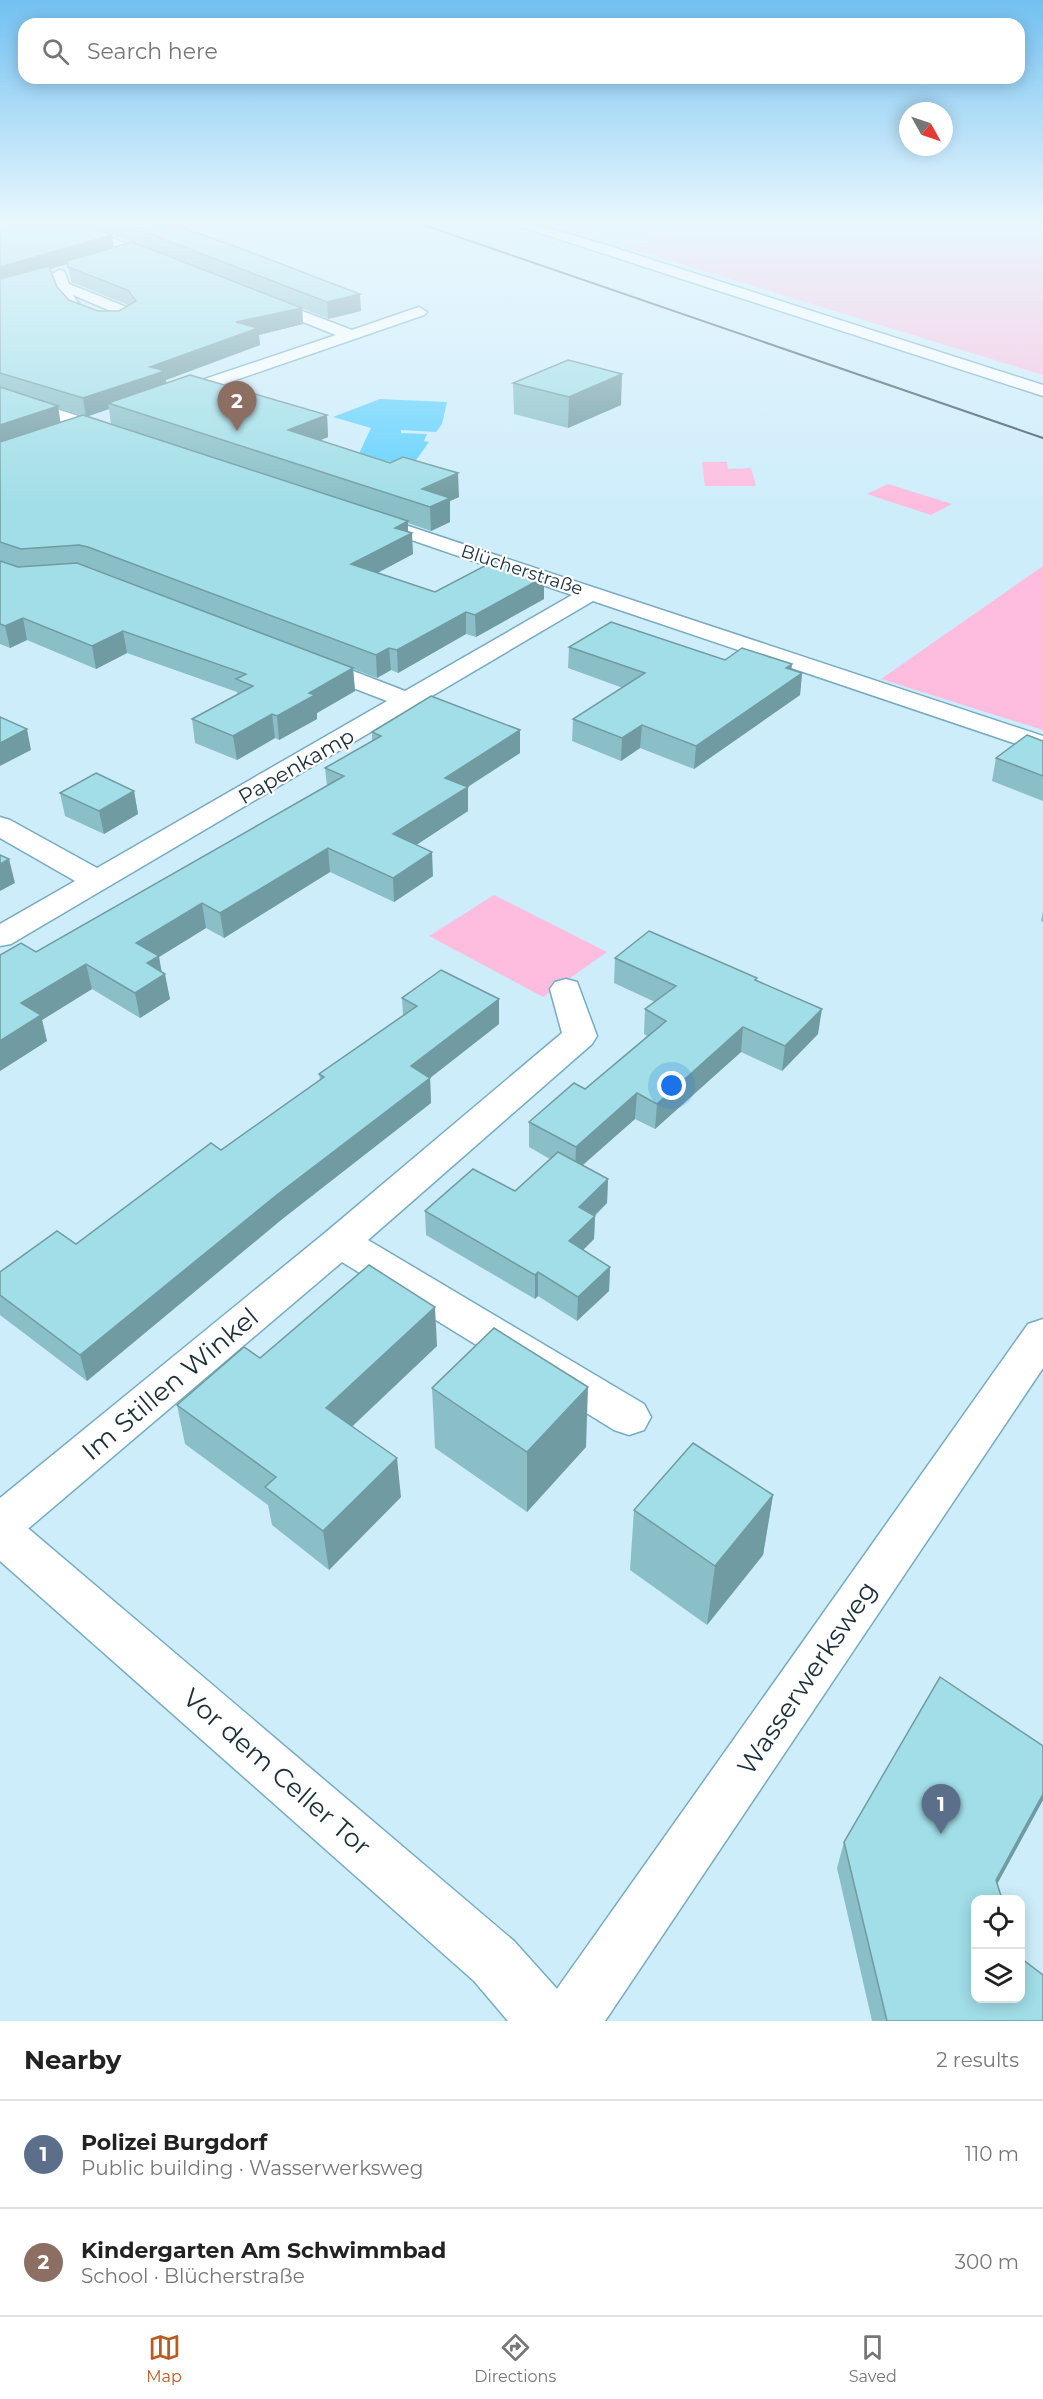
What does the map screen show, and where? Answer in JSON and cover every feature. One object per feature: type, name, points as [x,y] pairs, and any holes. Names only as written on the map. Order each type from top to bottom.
[{"type":"street","points":[[303,316],[351,335]]},
{"type":"street","points":[[152,403],[406,316]]},
{"type":"street","points":[[808,316],[1043,392]]},
{"type":"street","points":[[0,396],[132,440]]},
{"type":"street","points":[[54,436],[119,414]]},
{"type":"street","name":"Blücherstraße","points":[[348,512],[1043,745]]},
{"type":"street","name":"Papenkamp","points":[[0,937],[591,593]]},
{"type":"street","points":[[288,655],[408,701]]},
{"type":"street","points":[[0,826],[96,880]]},
{"type":"street","name":"Im Stillen Winkel","points":[[0,1525],[340,1242],[580,1036],[566,989]]},
{"type":"street","points":[[340,1242],[629,1417]]},
{"type":"street","name":"Wasserwerksweg","points":[[570,2021],[1043,1335]]},
{"type":"street","name":"Vor dem Celler Tor","points":[[0,1532],[494,1961],[546,2021]]},
{"type":"shaded area","points":[[852,316],[1043,316],[1043,375]]},
{"type":"shaded area","points":[[702,462],[727,462],[728,469],[751,468],[756,486],[705,486]]},
{"type":"shaded area","points":[[888,484],[952,504],[931,515],[867,494]]},
{"type":"shaded area","points":[[1043,566],[1043,730],[881,679]]},
{"type":"shaded area","points":[[494,895],[607,952],[543,997],[429,936]]},
{"type":"water","points":[[380,399],[447,402],[442,424],[436,432],[401,430],[401,433],[427,434],[424,441],[429,442],[414,463],[356,460],[371,428],[333,417]]},
{"type":"building","points":[[0,316],[263,316],[236,322],[258,328],[150,367],[165,371],[83,398],[0,373]]},
{"type":"building","points":[[568,360],[622,374],[569,397],[513,383]]},
{"type":"building","points":[[190,375],[327,415],[288,430],[390,463],[403,457],[458,473],[422,489],[450,498],[430,507],[108,403]]},
{"type":"building","points":[[0,387],[58,406],[0,425]]},
{"type":"building","points":[[83,415],[408,521],[395,528],[412,533],[351,564],[435,592],[494,561],[544,577],[475,615],[466,612],[397,650],[389,648],[376,655],[88,547],[79,545],[21,549],[0,542],[0,442]]},
{"type":"building","points":[[0,561],[18,567],[77,563],[353,668],[309,693],[315,695],[277,716],[272,714],[233,736],[192,719],[253,686],[236,679],[246,674],[123,631],[92,646],[23,618],[5,626],[0,624]]},
{"type":"building","points":[[611,622],[725,660],[742,648],[792,664],[786,668],[802,673],[696,746],[642,725],[622,738],[573,719],[645,673],[569,647]]},
{"type":"building","points":[[431,696],[520,730],[445,778],[468,787],[393,834],[432,852],[393,878],[328,848],[220,913],[202,903],[136,943],[159,956],[147,963],[165,974],[135,993],[86,964],[21,1003],[41,1015],[0,1041],[0,955],[21,943],[36,952],[344,776],[325,768],[381,736],[372,732]]},
{"type":"building","points":[[0,717],[27,729],[0,743]]},
{"type":"building","points":[[1027,735],[1043,741],[1043,776],[996,758]]},
{"type":"building","points":[[96,773],[134,791],[99,811],[60,793]]},
{"type":"building","points":[[0,855],[9,859],[0,864]]},
{"type":"building","points":[[649,931],[822,1009],[785,1046],[743,1027],[657,1104],[637,1093],[576,1147],[529,1122],[574,1083],[585,1089],[666,1021],[645,1009],[676,986],[615,958]]},
{"type":"building","points":[[441,970],[499,999],[411,1066],[430,1078],[278,1194],[80,1355],[0,1295],[0,1272],[57,1231],[76,1244],[211,1143],[221,1150],[324,1077],[319,1074],[417,1006],[402,998]]},
{"type":"building","points":[[558,1152],[608,1179],[579,1207],[595,1216],[569,1241],[610,1267],[578,1297],[538,1272],[535,1275],[425,1211],[473,1169],[515,1191]]},
{"type":"building","points":[[369,1265],[435,1307],[326,1408],[397,1458],[323,1531],[265,1487],[276,1477],[177,1405],[244,1347],[260,1358]]},
{"type":"building","points":[[494,1328],[588,1387],[527,1452],[432,1388]]},
{"type":"building","points":[[693,1443],[773,1495],[715,1566],[634,1510]]},
{"type":"building","points":[[940,1677],[1043,1746],[1043,1794],[996,1880],[1001,1895],[971,1895],[971,2003],[1025,2003],[1025,1961],[1043,1975],[1043,2021],[887,2021],[844,1842]]},
{"type":"railway","points":[[689,316],[1043,438]]},
{"type":"place","name":"Kindergarten Am Schwimmbad","points":[[237,431]]},
{"type":"place","name":"Polizei Burgdorf","points":[[941,1834]]}]
